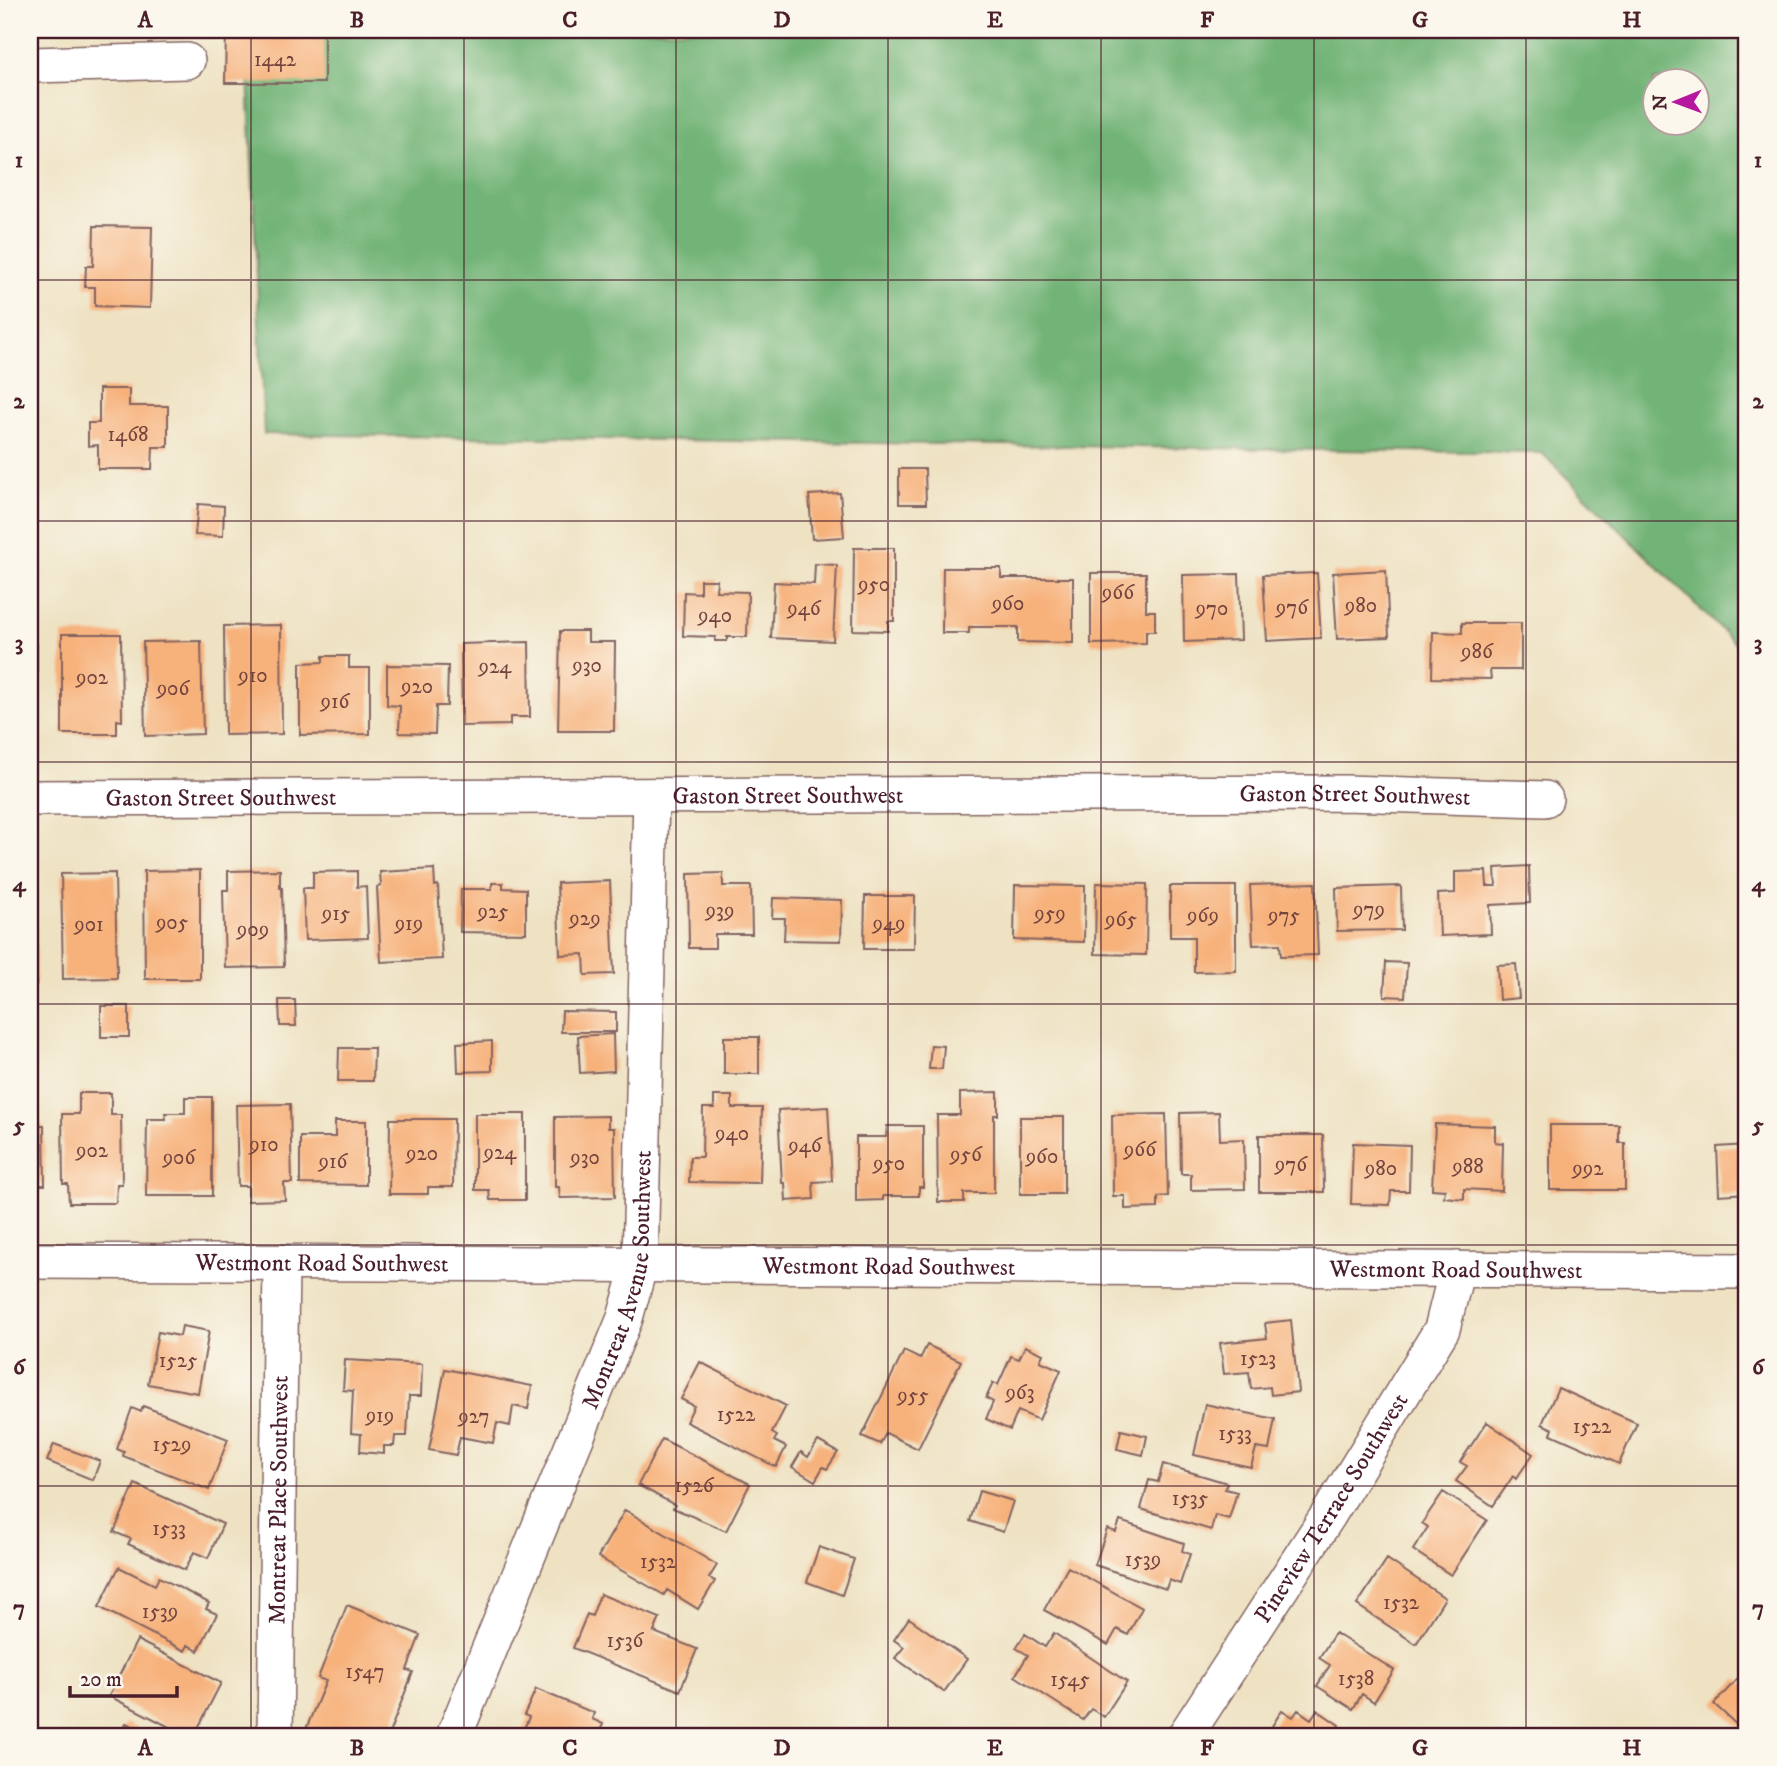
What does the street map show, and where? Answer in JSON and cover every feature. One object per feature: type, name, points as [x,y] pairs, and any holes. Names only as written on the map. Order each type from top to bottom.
[{"type":"street","points":[[30,65],[187,61]]},
{"type":"street","name":"Gaston Street Southwest","points":[[30,798],[1345,793],[1545,799]]},
{"type":"street","name":"Montreat Avenue Southwest","points":[[454,1736],[625,1318],[640,1264],[651,796]]},
{"type":"street","name":"Westmont Road Southwest","points":[[30,1261],[1747,1271]]},
{"type":"street","name":"Montreat Place Southwest","points":[[275,1736],[281,1262]]},
{"type":"street","name":"Pineview Terrace Southwest","points":[[1185,1736],[1327,1517],[1442,1329],[1457,1269]]},
{"type":"green space","points":[[246,30],[1747,30],[1747,655],[1542,453],[264,434]]},
{"type":"building","points":[[226,30],[324,30],[324,83],[225,83]]},
{"type":"building","points":[[94,226],[152,227],[150,308],[95,306],[95,287],[85,287],[86,266],[93,266]]},
{"type":"building","points":[[99,389],[129,389],[129,406],[168,406],[168,447],[153,447],[152,469],[98,469],[98,445],[88,446],[88,423],[99,423]]},
{"type":"building","points":[[899,469],[925,469],[926,504],[899,504]]},
{"type":"building","points":[[840,493],[844,537],[812,539],[809,495]]},
{"type":"building","points":[[198,504],[224,506],[223,536],[195,535]]},
{"type":"building","points":[[854,548],[894,548],[894,621],[888,621],[888,631],[853,630]]},
{"type":"building","points":[[815,564],[837,565],[833,641],[771,638],[774,582],[814,584]]},
{"type":"building","points":[[943,568],[1001,568],[1001,578],[1073,578],[1073,643],[1018,642],[1018,627],[969,627],[969,633],[942,633]]},
{"type":"building","points":[[1386,570],[1389,637],[1337,639],[1333,573]]},
{"type":"building","points":[[1091,573],[1146,573],[1146,611],[1155,611],[1155,631],[1146,631],[1146,643],[1091,644]]},
{"type":"building","points":[[1317,573],[1321,638],[1267,641],[1263,575]]},
{"type":"building","points":[[1239,574],[1241,640],[1184,642],[1183,575]]},
{"type":"building","points":[[700,580],[717,580],[716,591],[748,592],[747,637],[727,637],[727,641],[715,641],[715,637],[683,636],[684,592],[700,593]]},
{"type":"building","points":[[1462,623],[1521,623],[1521,670],[1490,670],[1491,679],[1432,678],[1433,632],[1462,633]]},
{"type":"building","points":[[281,625],[282,734],[225,735],[224,626]]},
{"type":"building","points":[[560,631],[588,631],[588,642],[615,642],[614,731],[558,731]]},
{"type":"building","points":[[62,634],[121,634],[122,721],[117,720],[117,734],[62,734]]},
{"type":"building","points":[[201,641],[203,734],[145,736],[143,642]]},
{"type":"building","points":[[529,642],[530,717],[510,717],[510,725],[462,726],[461,644]]},
{"type":"building","points":[[30,644],[37,644],[37,737],[30,737]]},
{"type":"building","points":[[323,656],[349,656],[349,668],[370,668],[370,734],[300,735],[300,663],[323,662]]},
{"type":"building","points":[[387,665],[448,666],[447,706],[436,706],[435,734],[399,733],[400,706],[387,705]]},
{"type":"building","points":[[1529,866],[1530,903],[1490,905],[1491,934],[1440,936],[1438,894],[1455,893],[1455,872],[1486,871],[1487,886],[1496,886],[1495,868]]},
{"type":"building","points":[[434,869],[435,886],[438,885],[442,959],[381,962],[377,887],[381,886],[380,872]]},
{"type":"building","points":[[200,870],[200,979],[145,979],[144,871]]},
{"type":"building","points":[[280,870],[284,967],[225,968],[223,890],[228,890],[228,871]]},
{"type":"building","points":[[357,871],[357,887],[366,886],[368,938],[305,940],[303,888],[313,888],[313,872]]},
{"type":"building","points":[[115,873],[117,978],[63,979],[61,874]]},
{"type":"building","points":[[723,873],[723,886],[751,886],[752,934],[715,934],[715,948],[689,948],[688,874]]},
{"type":"building","points":[[30,874],[33,874],[33,890],[37,890],[36,985],[30,985]]},
{"type":"building","points":[[610,881],[614,974],[585,975],[584,954],[560,955],[557,883]]},
{"type":"building","points":[[492,883],[503,883],[503,888],[526,889],[526,933],[460,932],[461,889],[492,889]]},
{"type":"building","points":[[1096,883],[1147,884],[1146,955],[1095,954]]},
{"type":"building","points":[[1315,883],[1318,955],[1281,956],[1280,944],[1253,945],[1250,885]]},
{"type":"building","points":[[1015,885],[1085,886],[1084,942],[1014,940]]},
{"type":"building","points":[[1170,886],[1236,886],[1236,971],[1194,972],[1194,937],[1170,937]]},
{"type":"building","points":[[1401,886],[1402,930],[1337,931],[1336,888]]},
{"type":"building","points":[[865,896],[915,896],[914,949],[864,949]]},
{"type":"building","points":[[773,898],[842,900],[841,941],[784,940],[785,918],[772,918]]},
{"type":"building","points":[[1386,962],[1407,963],[1405,997],[1384,996]]},
{"type":"building","points":[[1516,964],[1519,998],[1499,1000],[1497,965]]},
{"type":"building","points":[[279,1000],[295,1000],[296,1026],[280,1026]]},
{"type":"building","points":[[101,1006],[129,1006],[129,1037],[101,1037]]},
{"type":"building","points":[[562,1011],[616,1012],[616,1032],[561,1032]]},
{"type":"building","points":[[613,1034],[614,1071],[580,1073],[578,1036]]},
{"type":"building","points":[[724,1037],[759,1037],[759,1074],[724,1074]]},
{"type":"building","points":[[492,1041],[492,1071],[458,1072],[457,1043]]},
{"type":"building","points":[[931,1045],[944,1046],[942,1069],[929,1069]]},
{"type":"building","points":[[339,1048],[374,1048],[373,1081],[338,1081]]},
{"type":"building","points":[[998,1092],[998,1115],[994,1115],[994,1193],[964,1193],[964,1202],[938,1202],[937,1115],[960,1115],[960,1093]]},
{"type":"building","points":[[79,1093],[111,1093],[111,1115],[121,1115],[122,1184],[117,1184],[116,1203],[69,1203],[68,1184],[63,1184],[62,1114],[79,1114]]},
{"type":"building","points":[[714,1096],[732,1096],[732,1108],[762,1108],[760,1183],[689,1182],[690,1157],[702,1157],[703,1108],[714,1108]]},
{"type":"building","points":[[185,1097],[212,1097],[212,1196],[146,1196],[147,1119],[166,1119],[165,1113],[185,1113]]},
{"type":"building","points":[[290,1104],[292,1183],[284,1183],[285,1200],[248,1201],[248,1186],[238,1186],[236,1105]]},
{"type":"building","points":[[828,1107],[832,1181],[813,1182],[814,1199],[786,1201],[785,1183],[782,1183],[778,1110]]},
{"type":"building","points":[[1219,1112],[1220,1140],[1244,1139],[1245,1189],[1191,1190],[1191,1174],[1181,1174],[1180,1113]]},
{"type":"building","points":[[475,1114],[525,1114],[525,1200],[490,1200],[489,1190],[475,1190]]},
{"type":"building","points":[[1166,1114],[1168,1196],[1158,1197],[1158,1208],[1125,1209],[1125,1196],[1113,1196],[1112,1115]]},
{"type":"building","points":[[608,1116],[608,1128],[614,1128],[615,1197],[560,1198],[559,1187],[555,1187],[555,1117]]},
{"type":"building","points":[[1020,1117],[1064,1117],[1064,1194],[1020,1194]]},
{"type":"building","points":[[390,1119],[454,1119],[453,1187],[428,1187],[428,1194],[389,1194]]},
{"type":"building","points":[[335,1121],[366,1121],[366,1185],[300,1184],[300,1137],[335,1137]]},
{"type":"building","points":[[1435,1124],[1495,1126],[1495,1142],[1503,1143],[1502,1191],[1464,1189],[1464,1199],[1444,1197],[1445,1190],[1432,1189]]},
{"type":"building","points":[[30,1125],[44,1125],[45,1185],[30,1185]]},
{"type":"building","points":[[1550,1125],[1619,1125],[1619,1143],[1625,1143],[1625,1190],[1550,1190]]},
{"type":"building","points":[[887,1126],[923,1126],[923,1187],[919,1187],[919,1196],[883,1196],[883,1200],[856,1201],[856,1137],[886,1137]]},
{"type":"building","points":[[1259,1135],[1323,1135],[1324,1192],[1259,1192]]},
{"type":"building","points":[[1353,1143],[1410,1145],[1409,1191],[1391,1191],[1390,1205],[1351,1204]]},
{"type":"building","points":[[1747,1145],[1747,1193],[1719,1195],[1717,1147]]},
{"type":"building","points":[[1291,1320],[1298,1392],[1271,1395],[1270,1387],[1251,1389],[1249,1372],[1224,1374],[1220,1343],[1267,1338],[1265,1323]]},
{"type":"building","points":[[182,1326],[209,1331],[198,1393],[148,1384],[158,1332],[180,1336]]},
{"type":"building","points":[[927,1345],[961,1361],[918,1449],[886,1433],[880,1444],[862,1436],[904,1351],[920,1359]]},
{"type":"building","points":[[1025,1346],[1043,1354],[1040,1361],[1061,1370],[1039,1420],[1018,1411],[1010,1430],[986,1419],[993,1402],[986,1398],[993,1383],[998,1385],[1011,1356],[1019,1359]]},
{"type":"building","points":[[345,1360],[422,1364],[421,1396],[409,1396],[407,1436],[395,1436],[394,1446],[384,1446],[384,1454],[360,1452],[361,1434],[351,1433],[353,1391],[343,1390]]},
{"type":"building","points":[[700,1362],[786,1406],[772,1433],[777,1436],[774,1441],[786,1447],[776,1467],[686,1422],[694,1406],[681,1399]]},
{"type":"building","points":[[445,1369],[532,1386],[528,1409],[513,1406],[510,1426],[497,1423],[493,1443],[460,1437],[456,1455],[429,1450]]},
{"type":"building","points":[[1558,1388],[1637,1423],[1619,1464],[1551,1434],[1553,1429],[1542,1424]]},
{"type":"building","points":[[1205,1404],[1275,1419],[1269,1450],[1256,1448],[1251,1467],[1194,1455]]},
{"type":"building","points":[[143,1406],[228,1439],[209,1490],[123,1456],[124,1452],[117,1449],[132,1408],[141,1412]]},
{"type":"building","points":[[1487,1422],[1533,1454],[1516,1479],[1513,1476],[1493,1506],[1456,1481],[1467,1466],[1460,1462]]},
{"type":"building","points":[[1121,1430],[1147,1436],[1143,1455],[1117,1449]]},
{"type":"building","points":[[662,1439],[750,1484],[726,1531],[673,1508],[675,1505],[638,1485]]},
{"type":"building","points":[[818,1441],[838,1452],[827,1469],[823,1467],[815,1481],[792,1467],[801,1452],[808,1457]]},
{"type":"building","points":[[54,1444],[100,1461],[93,1480],[47,1461]]},
{"type":"building","points":[[1163,1464],[1227,1483],[1225,1489],[1237,1492],[1229,1519],[1215,1515],[1211,1530],[1141,1509],[1149,1480],[1158,1482]]},
{"type":"building","points":[[135,1484],[223,1524],[208,1558],[194,1552],[185,1570],[128,1544],[131,1539],[114,1532]]},
{"type":"building","points":[[979,1491],[1013,1501],[1003,1532],[970,1521]]},
{"type":"building","points":[[1443,1492],[1487,1520],[1451,1575],[1413,1550],[1428,1527],[1422,1523]]},
{"type":"building","points":[[625,1510],[717,1565],[709,1578],[715,1581],[698,1609],[667,1590],[664,1595],[598,1557]]},
{"type":"building","points":[[1120,1521],[1184,1543],[1182,1551],[1190,1554],[1180,1584],[1169,1580],[1166,1589],[1095,1565],[1107,1529],[1116,1532]]},
{"type":"building","points":[[819,1547],[854,1559],[842,1595],[807,1582]]},
{"type":"building","points":[[1387,1559],[1445,1598],[1416,1644],[1357,1605]]},
{"type":"building","points":[[119,1567],[155,1585],[159,1577],[209,1603],[206,1609],[217,1614],[198,1651],[188,1645],[185,1651],[99,1607]]},
{"type":"building","points":[[1068,1567],[1142,1608],[1128,1635],[1117,1629],[1108,1645],[1044,1610]]},
{"type":"building","points":[[600,1594],[660,1618],[654,1632],[697,1649],[680,1691],[573,1648],[587,1614],[592,1616]]},
{"type":"building","points":[[347,1605],[420,1635],[407,1670],[413,1672],[388,1736],[303,1736],[326,1681],[318,1678]]},
{"type":"building","points":[[909,1618],[967,1659],[944,1692],[895,1658],[904,1647],[894,1640]]},
{"type":"building","points":[[1054,1633],[1127,1682],[1104,1717],[1091,1709],[1083,1720],[1015,1676],[1028,1655],[1016,1648],[1025,1634],[1045,1647]]},
{"type":"building","points":[[1335,1633],[1394,1670],[1374,1702],[1362,1694],[1353,1709],[1317,1686],[1330,1665],[1319,1658]]},
{"type":"building","points":[[137,1640],[221,1683],[194,1736],[187,1736],[109,1696]]},
{"type":"building","points":[[1738,1678],[1747,1687],[1747,1720],[1740,1728],[1714,1704]]},
{"type":"building","points":[[536,1689],[594,1713],[592,1719],[603,1724],[598,1736],[521,1736],[529,1717],[524,1715]]},
{"type":"building","points":[[1282,1710],[1293,1717],[1298,1710],[1311,1719],[1317,1710],[1339,1725],[1334,1733],[1339,1736],[1266,1736]]},
{"type":"building","points":[[126,1723],[153,1736],[119,1736]]}]
